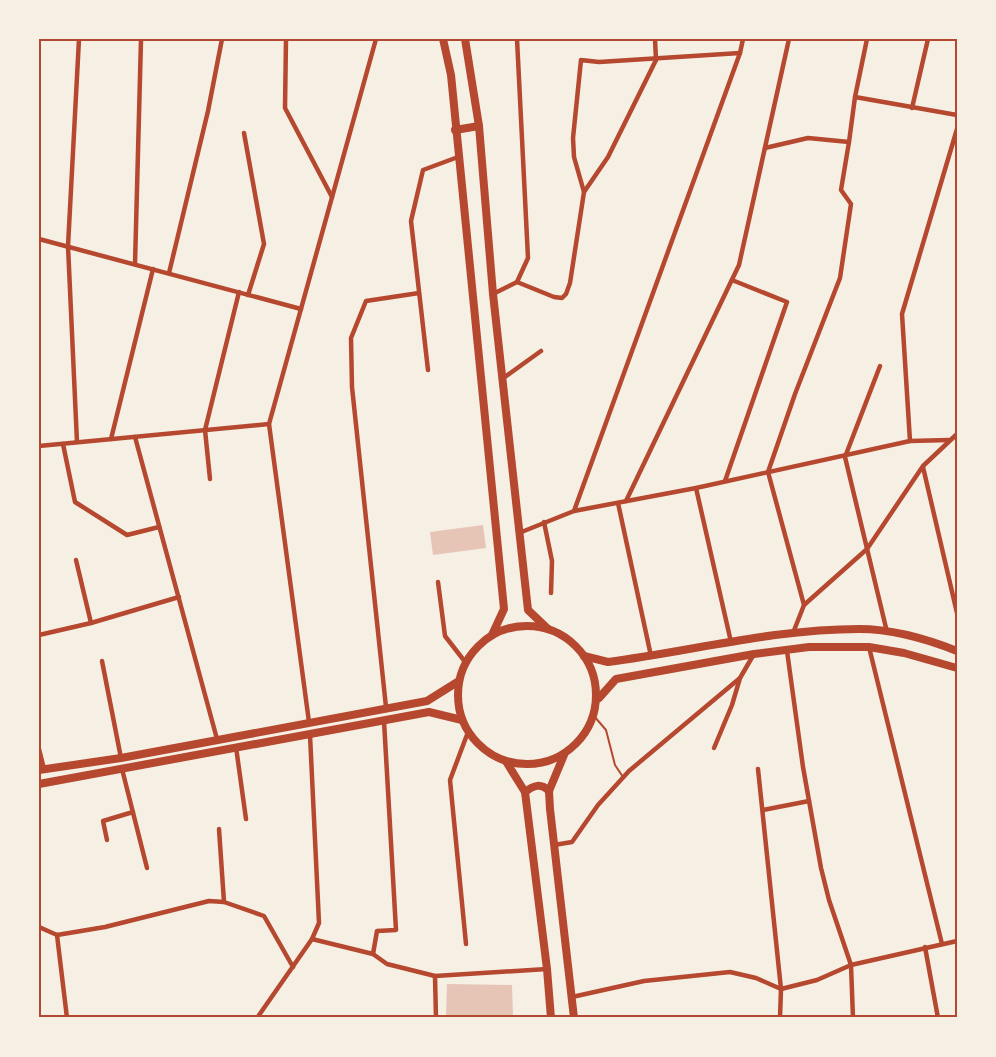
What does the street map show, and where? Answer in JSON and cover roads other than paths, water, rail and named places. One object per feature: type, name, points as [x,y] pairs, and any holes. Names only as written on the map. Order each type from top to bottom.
[{"type":"main road","points":[[443,39],[451,75],[504,609],[492,635]]},
{"type":"main road","points":[[465,39],[479,126],[493,294],[528,610],[548,628],[568,639],[584,656],[593,673],[599,698]]},
{"type":"main road","points":[[456,130],[479,126]]},
{"type":"main road","points":[[548,628],[519,626],[492,635],[477,647],[466,663],[459,681],[458,697],[462,720],[468,732],[479,746],[507,763],[529,765],[547,762],[564,755],[582,738],[594,716],[599,698],[616,679],[754,654],[809,647],[869,647],[914,655],[957,668]]},
{"type":"main road","points":[[584,656],[608,662],[793,633],[860,629],[923,639],[957,651]]},
{"type":"main road","points":[[41,769],[121,758],[427,700],[459,681]]},
{"type":"main road","points":[[39,784],[429,712],[462,720]]},
{"type":"main road","points":[[564,755],[549,791],[573,1018]]},
{"type":"main road","points":[[507,763],[525,792],[551,1018]]},
{"type":"main road","points":[[525,792],[537,785],[544,786],[549,791]]},
{"type":"street","points":[[77,442],[68,246],[79,39]]},
{"type":"street","points":[[169,273],[208,111],[222,39]]},
{"type":"street","points":[[286,39],[285,108],[332,197]]},
{"type":"street","points":[[309,722],[269,424],[376,39]]},
{"type":"street","points":[[493,294],[517,282],[528,258],[517,39]]},
{"type":"street","points":[[584,192],[608,157],[656,60],[655,39]]},
{"type":"street","points":[[574,511],[740,53],[743,39]]},
{"type":"street","points":[[626,501],[739,265],[789,39]]},
{"type":"street","points":[[804,605],[768,472],[795,394],[840,278],[851,204],[841,190],[855,97],[867,39]]},
{"type":"street","points":[[912,108],[928,39]]},
{"type":"street","points":[[135,264],[141,40]]},
{"type":"street","points":[[517,282],[562,298],[570,283],[584,192],[574,157],[573,138],[581,60],[599,62],[656,60],[740,53]]},
{"type":"street","points":[[855,97],[957,116]]},
{"type":"street","points":[[910,441],[902,315],[957,129]]},
{"type":"street","points":[[244,133],[264,244],[248,295]]},
{"type":"street","points":[[765,148],[808,138],[849,142]]},
{"type":"street","points":[[428,370],[411,222],[423,170],[458,157]]},
{"type":"street","points":[[39,238],[301,309]]},
{"type":"street","points":[[111,439],[153,269]]},
{"type":"street","points":[[725,481],[787,302],[732,280]]},
{"type":"street","points":[[210,479],[206,430],[238,292]]},
{"type":"street","points":[[386,708],[352,387],[351,338],[366,301],[419,293]]},
{"type":"street","points":[[502,379],[541,351]]},
{"type":"street","points":[[880,366],[845,457],[887,632]]},
{"type":"street","points":[[39,446],[269,424]]},
{"type":"street","points":[[793,633],[804,605],[867,549],[922,466],[957,434]]},
{"type":"street","points":[[135,437],[217,739]]},
{"type":"street","points":[[519,533],[574,511],[845,457],[910,441],[949,440]]},
{"type":"street","points":[[63,444],[75,502],[128,535],[159,527]]},
{"type":"street","points":[[922,466],[957,613]]},
{"type":"street","points":[[696,488],[731,642]]},
{"type":"street","points":[[618,503],[651,656]]},
{"type":"street","points":[[544,522],[552,561],[551,593]]},
{"type":"street","points":[[76,560],[91,622]]},
{"type":"street","points":[[438,582],[445,636],[466,663]]},
{"type":"street","points":[[39,635],[178,597]]},
{"type":"street","points":[[869,647],[942,944]]},
{"type":"street","points":[[787,651],[809,801],[829,900],[851,965],[854,1018]]},
{"type":"street","points":[[714,748],[732,705],[740,678],[754,654]]},
{"type":"street","points":[[102,661],[121,758]]},
{"type":"street","points":[[554,845],[572,842],[598,805],[623,777],[740,678]]},
{"type":"street","points":[[373,954],[378,931],[396,930],[384,721]]},
{"type":"street","points":[[466,944],[450,780],[468,732]]},
{"type":"street","points":[[257,1018],[312,939],[319,923],[310,735]]},
{"type":"street","points":[[236,747],[246,819]]},
{"type":"street","points":[[39,749],[41,769]]},
{"type":"street","points":[[122,769],[147,868]]},
{"type":"street","points":[[758,769],[781,989],[780,1018]]},
{"type":"street","points":[[762,810],[809,801]]},
{"type":"street","points":[[107,840],[103,821],[133,812]]},
{"type":"street","points":[[219,829],[224,902]]},
{"type":"street","points":[[39,927],[57,935],[105,927],[209,901],[224,902],[264,916],[293,967]]},
{"type":"street","points":[[57,935],[68,1018]]},
{"type":"street","points":[[312,939],[373,954],[387,964],[435,976],[547,969]]},
{"type":"street","points":[[572,997],[644,981],[730,972],[756,978],[781,989],[817,980],[851,965],[957,941]]},
{"type":"street","points":[[925,947],[938,1018]]},
{"type":"street","points":[[435,976],[436,1018]]},
{"type":"lane","points":[[594,716],[606,730],[615,765],[623,777]]}]
